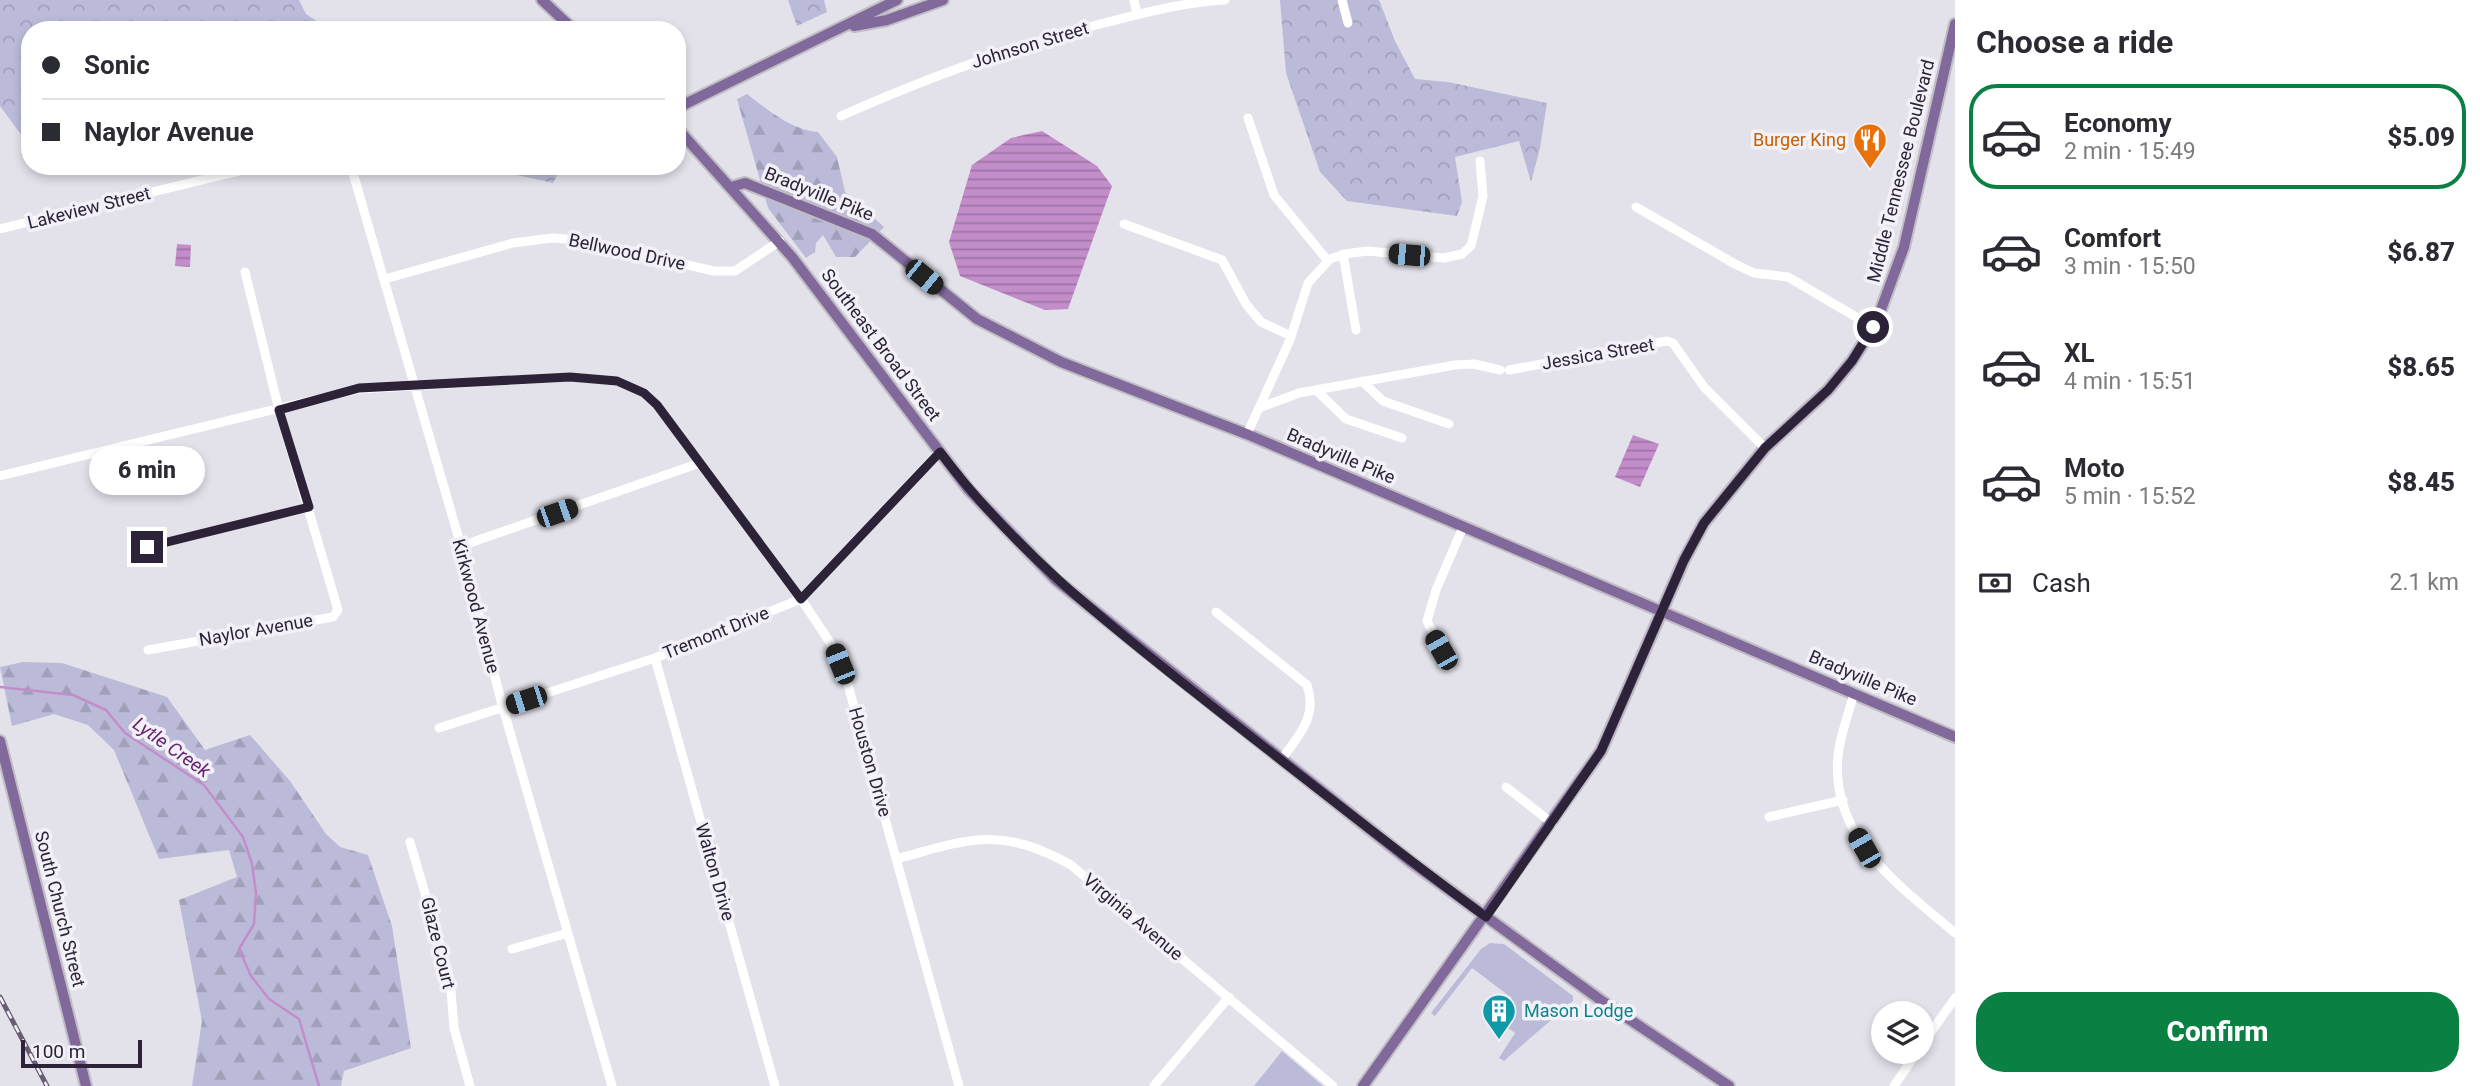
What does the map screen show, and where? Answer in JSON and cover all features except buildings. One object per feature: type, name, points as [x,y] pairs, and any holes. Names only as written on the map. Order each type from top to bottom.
[{"type":"main road","points":[[542,0],[564,21]]},
{"type":"main road","points":[[686,104],[845,28],[897,0]]},
{"type":"main road","points":[[845,28],[887,20],[943,0]]},
{"type":"main road","name":"Middle Tennessee Boulevard","points":[[1363,1086],[1486,917],[1601,751],[1704,523],[1765,448],[1828,390],[1852,361],[1873,327],[1892,287],[1904,247],[1955,24]]},
{"type":"main road","name":"Southeast Broad Street","points":[[686,138],[780,241],[940,452],[1007,533],[1055,580],[1281,760],[1486,917],[1602,1001],[1729,1086]]},
{"type":"main road","name":"Bradyville Pike","points":[[732,187],[745,183],[862,229],[977,319],[1061,362],[1247,434],[1955,737]]},
{"type":"main road","name":"South Church Street","points":[[0,741],[86,1086]]},
{"type":"street","points":[[1134,0],[1137,15]]},
{"type":"street","name":"Johnson Street","points":[[841,116],[943,72],[1040,39],[1200,1],[1225,0]]},
{"type":"street","points":[[1342,0],[1348,23]]},
{"type":"street","points":[[1248,118],[1274,195],[1328,261]]},
{"type":"street","points":[[1247,434],[1291,336],[1308,283],[1328,261],[1343,254],[1367,251],[1444,258],[1462,254],[1471,246],[1483,196],[1480,161]]},
{"type":"street","name":"Lakeview Street","points":[[0,229],[223,175]]},
{"type":"street","name":"Kirkwood Avenue","points":[[354,175],[415,383],[503,708],[612,1086]]},
{"type":"street","points":[[1636,207],[1735,264],[1754,273],[1787,277],[1873,327]]},
{"type":"street","points":[[1124,224],[1222,260],[1246,304],[1261,322],[1291,336]]},
{"type":"street","name":"Bellwood Drive","points":[[385,279],[534,238],[579,240],[724,271],[735,271],[780,241]]},
{"type":"street","points":[[1343,254],[1356,330]]},
{"type":"street","name":"Naylor Avenue","points":[[148,650],[333,617],[338,610],[279,410],[245,272]]},
{"type":"street","name":"Jessica Street","points":[[1259,408],[1316,390],[1455,365],[1474,364],[1505,370],[1667,341],[1673,343],[1704,387],[1765,448]]},
{"type":"street","name":"Houston Drive","points":[[415,383],[595,377],[617,381],[644,393],[657,405],[801,599],[831,644],[848,685],[959,1086]]},
{"type":"street","points":[[1362,381],[1383,401],[1449,424]]},
{"type":"street","points":[[0,476],[279,410],[359,388],[415,383]]},
{"type":"street","points":[[1316,390],[1346,419],[1402,438]]},
{"type":"street","name":"Tremont Drive","points":[[439,728],[655,658],[801,599],[940,452]]},
{"type":"street","points":[[461,546],[700,463]]},
{"type":"street","points":[[147,547],[309,507]]},
{"type":"street","points":[[1450,666],[1427,621],[1436,590],[1463,527]]},
{"type":"street","points":[[1216,612],[1307,685],[1311,698],[1308,725],[1281,760]]},
{"type":"street","name":"Walton Drive","points":[[655,658],[775,1086]]},
{"type":"street","points":[[1854,693],[1838,756],[1843,800],[1858,839],[1885,873],[1955,933]]},
{"type":"street","points":[[1506,787],[1552,823]]},
{"type":"street","points":[[1769,817],[1843,800]]},
{"type":"street","name":"Virginia Avenue","points":[[897,859],[966,839],[996,839],[1042,849],[1071,865],[1333,1086]]},
{"type":"street","name":"Glaze Court","points":[[410,842],[450,979],[454,1028],[470,1086]]},
{"type":"street","points":[[512,949],[568,933]]},
{"type":"street","points":[[1154,1086],[1229,997]]},
{"type":"street","points":[[1934,1028],[1955,998]]},
{"type":"street","points":[[1894,1086],[1909,1064]]},
{"type":"green space","points":[[0,0],[299,0],[306,14],[316,21],[21,21],[21,135],[0,106]]},
{"type":"green space","points":[[788,0],[824,0],[827,12],[797,26]]},
{"type":"green space","points":[[1280,0],[1379,0],[1395,41],[1415,79],[1448,82],[1547,103],[1531,182],[1519,141],[1455,157],[1462,202],[1457,216],[1347,201],[1320,172],[1286,73]]},
{"type":"green space","points":[[747,94],[789,123],[818,132],[837,157],[845,192],[884,227],[855,257],[836,257],[823,235],[816,243],[815,252],[806,258],[768,208],[737,99]]},
{"type":"green space","points":[[517,175],[557,175],[553,183]]},
{"type":"green space","points":[[23,662],[62,663],[167,697],[205,750],[250,735],[290,781],[326,834],[340,847],[368,855],[392,926],[411,1048],[344,1071],[341,1086],[192,1086],[202,1021],[179,900],[237,877],[229,850],[159,859],[114,750],[88,725],[54,714],[12,726],[0,667]]},
{"type":"green space","points":[[1490,943],[1504,944],[1573,996],[1573,1001],[1504,1061],[1499,1058],[1515,1033],[1497,1020],[1512,998],[1472,968],[1435,1016],[1431,1013],[1481,949]]},
{"type":"green space","points":[[1282,1051],[1323,1086],[1254,1086]]},
{"type":"shaded area","points":[[1042,131],[1097,166],[1112,186],[1068,309],[1045,310],[960,276],[949,242],[972,165],[1011,138]]},
{"type":"shaded area","points":[[177,244],[191,245],[190,267],[175,266]]},
{"type":"shaded area","points":[[1633,435],[1659,444],[1640,487],[1615,477]]},
{"type":"waterway","name":"Lytle Creek","points":[[0,687],[73,695],[106,710],[125,733],[204,785],[243,837],[252,864],[256,893],[254,924],[239,949],[251,976],[269,999],[299,1019],[319,1086]]},
{"type":"railway","points":[[0,997],[47,1086]]},
{"type":"place","name":"Burger King","points":[[1870,170]]},
{"type":"place","name":"Mason Lodge","points":[[1499,1041]]},
{"type":"route","points":[[147,547],[309,507],[279,410],[359,388],[415,383],[595,377],[617,381],[644,393],[657,405],[801,599],[940,452],[1007,533],[1055,580],[1336,805],[1486,917],[1601,751],[1684,560],[1704,523],[1732,484],[1765,448],[1828,390],[1852,361],[1873,327]]}]
